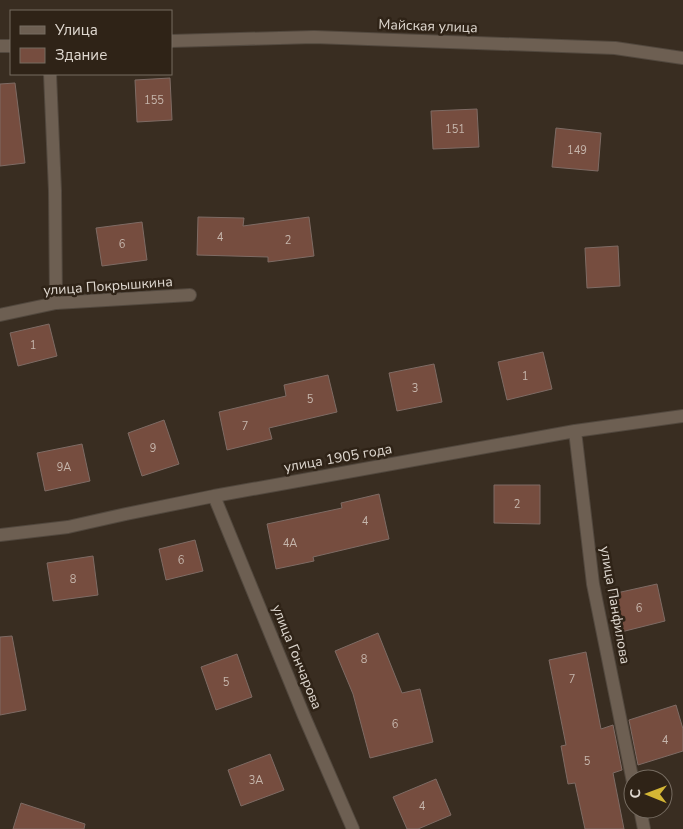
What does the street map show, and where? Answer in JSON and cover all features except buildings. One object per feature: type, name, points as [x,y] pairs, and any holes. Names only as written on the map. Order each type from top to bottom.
[{"type":"street","name":"Майская улица","points":[[172,41],[314,36],[615,48],[683,58]]},
{"type":"street","points":[[50,75],[55,191],[56,303]]},
{"type":"street","name":"улица Покрышкина","points":[[0,316],[56,303],[190,295]]},
{"type":"street","name":"улица 1905 года","points":[[0,535],[68,527],[214,496],[576,431],[683,416]]},
{"type":"street","name":"улица Панфилова","points":[[576,431],[593,584],[630,769]]},
{"type":"street","name":"улица Гончарова","points":[[214,496],[304,716],[353,829]]}]
